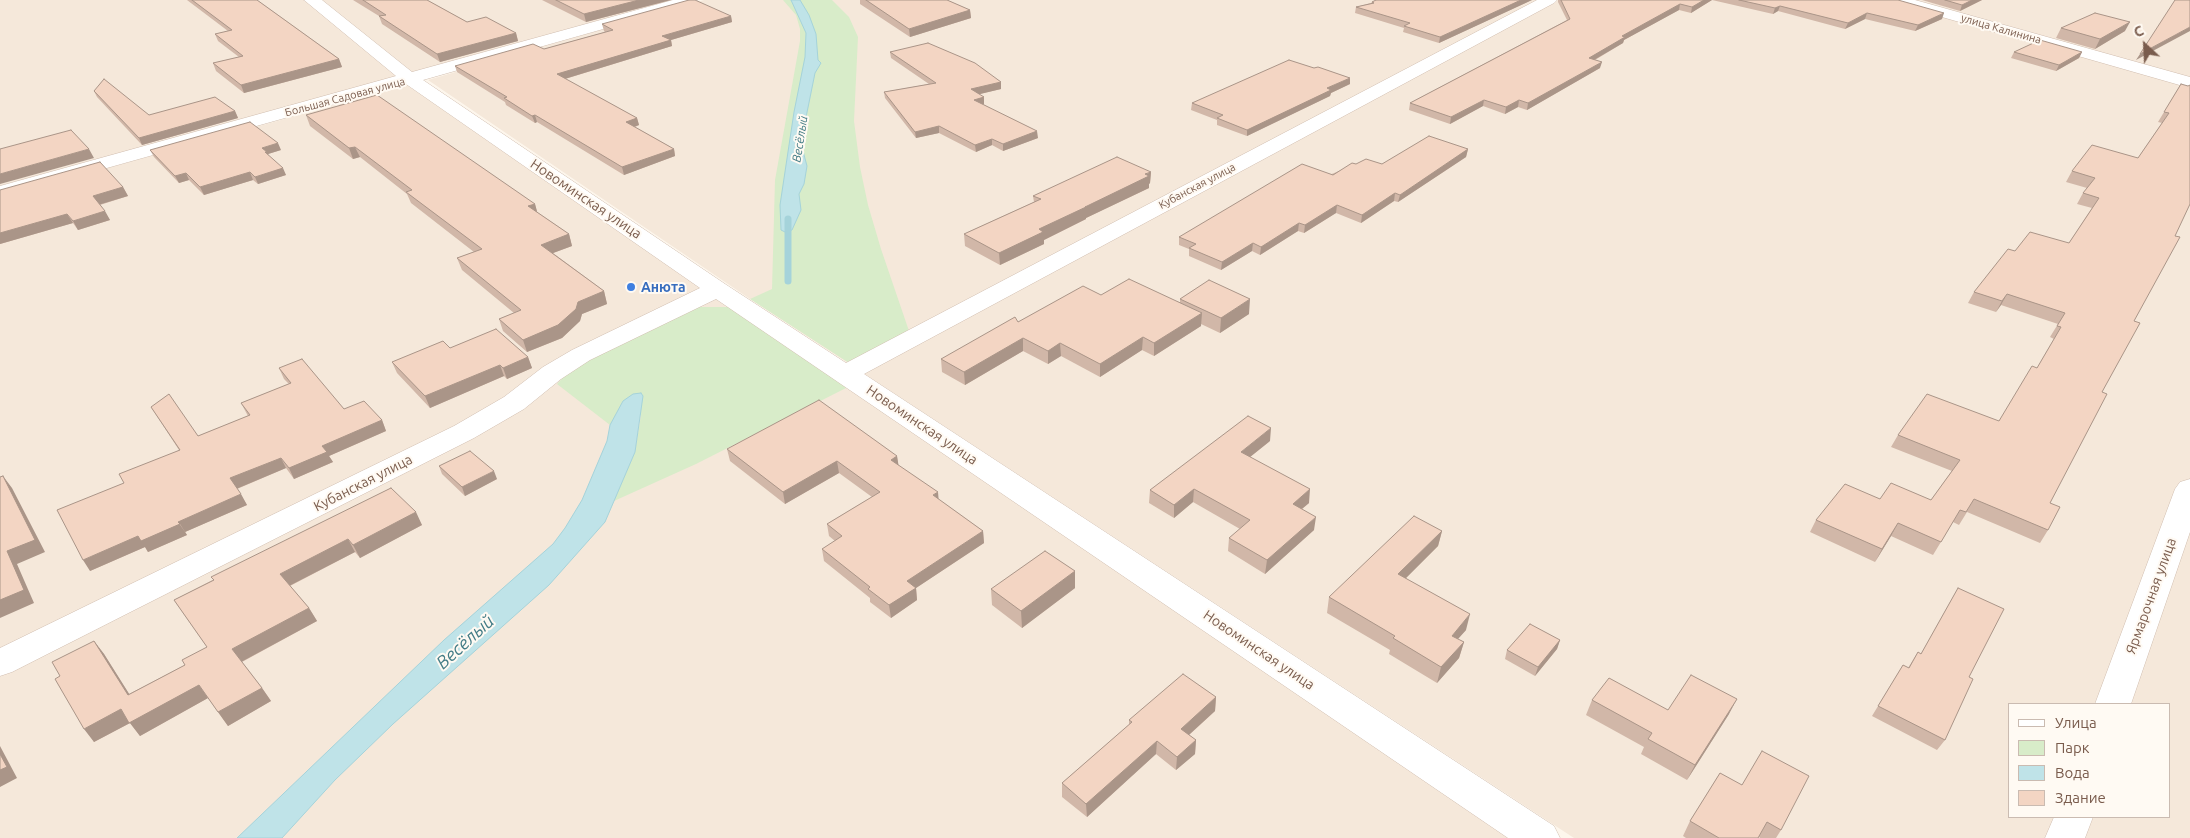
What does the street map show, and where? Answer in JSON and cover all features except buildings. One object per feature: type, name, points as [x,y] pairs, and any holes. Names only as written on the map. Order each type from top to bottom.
[{"type":"street","name":"Новоминская улица","points":[[312,0],[410,79],[717,289],[1540,838]]},
{"type":"street","name":"Большая Садовая улица","points":[[0,192],[690,0]]},
{"type":"street","name":"Кубанская улица","points":[[845,374],[1549,0]]},
{"type":"street","name":"улица Калинина","points":[[1898,0],[2190,83]]},
{"type":"street","name":"Кубанская улица","points":[[0,663],[464,432],[514,403],[552,373],[581,356],[717,289]]},
{"type":"street","name":"Ярмарочная улица","points":[[2113,703],[2190,489]]},
{"type":"street","points":[[2065,838],[2073,818]]},
{"type":"shaded area","points":[[0,0],[677,0],[0,186]]},
{"type":"shaded area","points":[[704,0],[2190,0],[2190,838],[1574,838],[750,299],[428,80]]},
{"type":"shaded area","points":[[407,85],[703,289],[1514,838],[0,838],[0,198]]},
{"type":"green space","points":[[783,0],[832,0],[849,17],[858,37],[854,121],[860,167],[868,205],[881,249],[909,331],[849,363],[750,299],[772,289],[775,180],[800,41],[800,29],[796,15]]},
{"type":"green space","points":[[696,307],[731,307],[848,387],[696,464],[614,501],[635,452],[641,415],[623,401],[610,425],[557,384],[567,373],[588,359]]},
{"type":"water","points":[[791,0],[800,0],[809,15],[816,34],[818,60],[821,63],[815,73],[802,137],[807,166],[804,184],[799,194],[801,210],[792,230],[785,232],[781,230],[780,205],[794,112],[805,57],[806,33]]},
{"type":"water","points":[[641,393],[643,396],[635,452],[605,522],[549,585],[393,724],[335,780],[282,838],[237,838],[444,640],[553,544],[582,500],[607,441],[610,425],[623,401],[633,394]]},
{"type":"waterway","name":"Весёлый","points":[[788,219],[788,281]]},
{"type":"place","name":"Анюта","points":[[631,287]]}]
